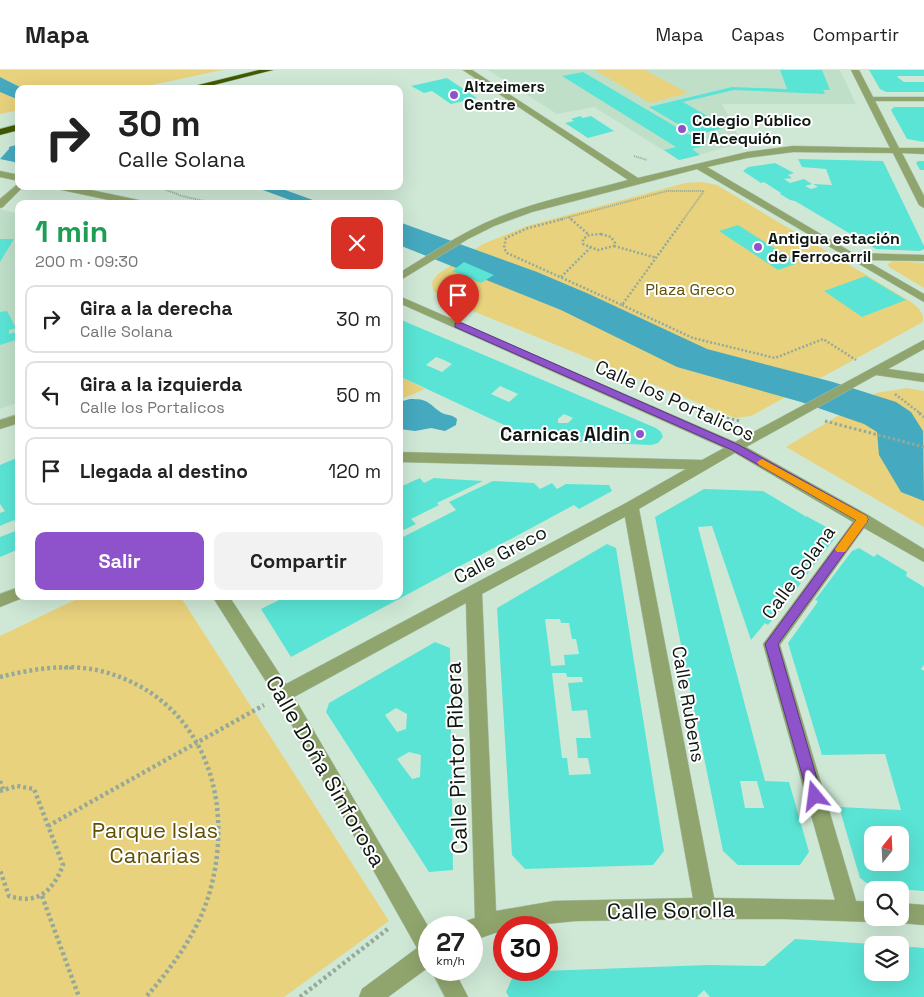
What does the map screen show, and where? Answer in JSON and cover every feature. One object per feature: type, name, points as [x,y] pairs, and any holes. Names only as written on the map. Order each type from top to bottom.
[{"type":"highway","points":[[203,85],[269,70]]},
{"type":"highway","points":[[0,132],[15,129]]},
{"type":"street","points":[[467,70],[636,181]]},
{"type":"street","points":[[855,70],[924,206]]},
{"type":"street","points":[[870,99],[924,99]]},
{"type":"street","points":[[403,276],[464,237],[490,224],[520,213],[698,166],[747,155],[793,149],[924,151]]},
{"type":"street","points":[[698,166],[924,299]]},
{"type":"street","points":[[0,174],[15,177]]},
{"type":"street","points":[[0,187],[15,187]]},
{"type":"street","points":[[0,205],[15,189]]},
{"type":"street","points":[[76,190],[124,200]]},
{"type":"street","points":[[852,256],[924,258]]},
{"type":"street","name":"Calle los Portalicos","points":[[403,301],[735,447],[863,519],[924,556]]},
{"type":"street","points":[[735,447],[924,344]]},
{"type":"street","points":[[873,373],[924,378]]},
{"type":"street","points":[[0,425],[15,419]]},
{"type":"street","name":"Calle Greco","points":[[283,694],[631,507],[735,447]]},
{"type":"street","points":[[403,457],[704,465]]},
{"type":"street","name":"Calle Rubens","points":[[631,507],[705,908]]},
{"type":"street","name":"Calle Solana","points":[[848,910],[771,644],[863,519]]},
{"type":"street","name":"Calle Pintor Ribera","points":[[474,592],[478,916]]},
{"type":"street","points":[[0,601],[15,595]]},
{"type":"street","name":"Calle Doña Sinforosa","points":[[223,600],[283,694],[418,929]]},
{"type":"street","name":"Calle Sorolla","points":[[483,925],[532,912],[705,908],[864,911]]},
{"type":"street","points":[[909,913],[924,914]]},
{"type":"street","points":[[370,997],[418,961]]},
{"type":"street","points":[[448,981],[457,997]]},
{"type":"path","points":[[166,190],[200,200]]},
{"type":"path","points":[[622,305],[704,191],[667,191],[511,235],[504,243],[507,253],[693,338],[775,358],[823,339],[860,362],[852,367]]},
{"type":"path","points":[[570,217],[590,235]]},
{"type":"path","points":[[614,246],[614,240],[606,235],[590,235],[583,241],[590,248],[606,250],[614,246],[657,258]]},
{"type":"path","points":[[560,277],[590,248]]},
{"type":"path","points":[[894,392],[924,417]]},
{"type":"path","points":[[822,420],[924,447]]},
{"type":"path","points":[[0,677],[35,669],[69,667],[102,671],[124,678],[158,696],[181,717],[198,742],[213,775],[219,810],[217,858],[210,890],[193,932],[168,972],[146,997]]},
{"type":"path","points":[[48,826],[283,694]]},
{"type":"path","points":[[0,782],[1,790],[25,785],[34,789],[63,865],[60,877],[53,887],[42,896],[30,901],[18,901],[9,896],[0,870]]},
{"type":"path","points":[[42,896],[79,997]]},
{"type":"path","points":[[300,997],[394,924]]},
{"type":"shaded area","name":"Colegio Público El Acequión","points":[[488,70],[840,70],[856,104],[722,104],[742,143],[679,160],[594,107],[557,114]]},
{"type":"shaded area","points":[[0,209],[15,213],[15,403],[0,409]]},
{"type":"green space","points":[[0,70],[222,70],[152,85],[16,85],[0,77]]},
{"type":"green space","points":[[595,70],[645,70],[688,93],[650,103]]},
{"type":"green space","points":[[0,92],[15,98],[15,111],[0,114]]},
{"type":"green space","name":"Plaza Greco","points":[[702,182],[717,185],[911,302],[921,313],[923,322],[751,416],[735,418],[442,298],[433,290],[432,282],[438,274],[483,244],[527,226],[685,183]]},
{"type":"green space","points":[[892,261],[924,263],[924,288],[889,267],[888,264]]},
{"type":"green space","points":[[403,378],[425,389],[403,398]]},
{"type":"green space","points":[[907,388],[924,391],[924,527],[786,447],[876,393]]},
{"type":"green space","name":"Parque Islas Canarias","points":[[75,600],[183,600],[389,921],[284,997],[0,997],[0,636]]},
{"type":"water","points":[[0,77],[16,85],[15,98],[0,92]]},
{"type":"water","points":[[15,145],[15,162],[0,159],[9,147]]},
{"type":"water","points":[[263,190],[285,190],[313,200],[290,200]]},
{"type":"water","points":[[410,399],[424,400],[441,413],[455,417],[457,419],[456,425],[445,431],[431,428],[415,431],[403,430],[403,401]]},
{"type":"building","points":[[780,70],[822,70],[830,90],[823,90],[825,94],[734,90],[683,102],[727,127],[696,135],[649,107],[732,87],[787,89]]},
{"type":"building","points":[[869,70],[924,70],[924,76],[897,77],[904,82],[924,82],[924,92],[886,92],[880,89]]},
{"type":"building","points":[[583,72],[707,145],[692,149],[700,155],[679,160],[664,150],[676,147],[562,76]]},
{"type":"building","name":"Altzeimers Centre","points":[[447,78],[477,98],[451,104],[432,91],[424,93],[411,86]]},
{"type":"building","points":[[894,107],[924,107],[924,142],[907,139],[891,110]]},
{"type":"building","points":[[580,116],[583,118],[591,116],[614,131],[588,138],[565,123],[574,121],[571,119]]},
{"type":"building","points":[[798,159],[883,161],[924,249],[920,251],[876,249],[743,171],[748,167],[775,163],[794,173],[788,175],[792,178],[784,179],[790,183],[804,179],[812,184],[805,186],[811,189],[818,187],[813,184],[832,185],[826,169],[802,167]]},
{"type":"building","points":[[924,161],[924,170],[920,170],[916,163]]},
{"type":"building","name":"Antigua estación de Ferrocarril","points":[[738,225],[798,263],[778,270],[719,231]]},
{"type":"building","points":[[0,239],[14,239],[0,262]]},
{"type":"building","points":[[464,262],[494,275],[481,283],[452,271]]},
{"type":"building","points":[[866,276],[906,300],[862,317],[824,291]]},
{"type":"building","points":[[7,311],[15,326],[15,328],[9,330],[9,334],[15,332],[15,340],[0,345],[0,312]]},
{"type":"building","points":[[403,321],[656,428],[663,437],[658,443],[651,445],[536,440],[403,378]],"holes":[[[436,357],[452,364],[442,372],[426,365]],[[500,386],[518,394],[509,402],[491,394]],[[564,414],[573,418],[568,423],[558,423],[558,419]]]},
{"type":"building","points":[[15,459],[15,522],[14,520],[0,526],[0,513],[5,511],[0,504],[0,465]]},
{"type":"building","points":[[420,478],[424,483],[434,478],[483,481],[437,503],[439,505],[411,519],[416,524],[404,530],[403,486]]},
{"type":"building","points":[[493,481],[534,483],[540,489],[552,483],[557,489],[566,484],[609,485],[612,491],[579,509],[574,505],[403,597],[403,537],[456,510],[449,502]]},
{"type":"building","points":[[704,489],[763,491],[805,516],[803,518],[806,516],[830,529],[835,536],[805,577],[803,576],[798,582],[801,583],[768,625],[765,623],[751,640],[712,526],[698,527],[765,781],[789,782],[809,852],[800,865],[738,865],[723,851],[655,517]],"holes":[[[740,781],[757,781],[764,808],[745,808]]]},
{"type":"building","points":[[15,531],[15,551],[0,557],[0,537]]},
{"type":"building","points":[[607,544],[616,548],[664,851],[653,865],[525,869],[512,855],[497,608]],"holes":[[[545,619],[560,619],[561,623],[569,623],[572,639],[576,639],[579,654],[564,655],[565,665],[551,666]],[[552,673],[566,673],[567,677],[582,677],[583,682],[568,683],[572,711],[587,710],[591,738],[576,738],[578,758],[588,758],[591,774],[569,775],[567,758],[562,758]]]},
{"type":"building","points":[[859,548],[874,557],[877,554],[907,572],[906,576],[924,587],[924,665],[921,669],[924,671],[924,891],[909,890],[909,881],[864,881],[860,878],[839,807],[901,810],[885,754],[822,755],[788,643],[817,603],[818,601],[815,600],[852,551]]},
{"type":"building","points":[[279,600],[397,600],[291,657],[261,609]]},
{"type":"building","points":[[435,642],[450,648],[453,870],[429,872],[326,712],[329,703]],"holes":[[[396,708],[407,714],[406,729],[397,732],[385,715]],[[409,752],[421,755],[420,777],[412,779],[397,759]]]},
{"type":"building","points":[[795,939],[864,943],[864,981],[909,981],[909,947],[924,948],[924,997],[710,997],[704,990],[697,997],[509,997],[506,992],[511,981],[558,981],[558,970],[708,965],[764,966]]},
{"type":"waterway","points":[[403,235],[575,302],[692,358],[817,392],[880,413],[895,423],[900,431],[903,455],[919,480],[924,483]]},
{"type":"slow traffic","points":[[762,462],[863,519],[841,549]]},
{"type":"place","name":"Altzeimers Centre","points":[[454,95]]},
{"type":"place","name":"Colegio Público El Acequión","points":[[682,129]]},
{"type":"place","name":"Antigua estación de Ferrocarril","points":[[758,247]]},
{"type":"place","name":"Carnicas Aldin","points":[[640,434]]},
{"type":"route","points":[[458,325],[735,447],[863,519],[771,644],[815,796]]}]
